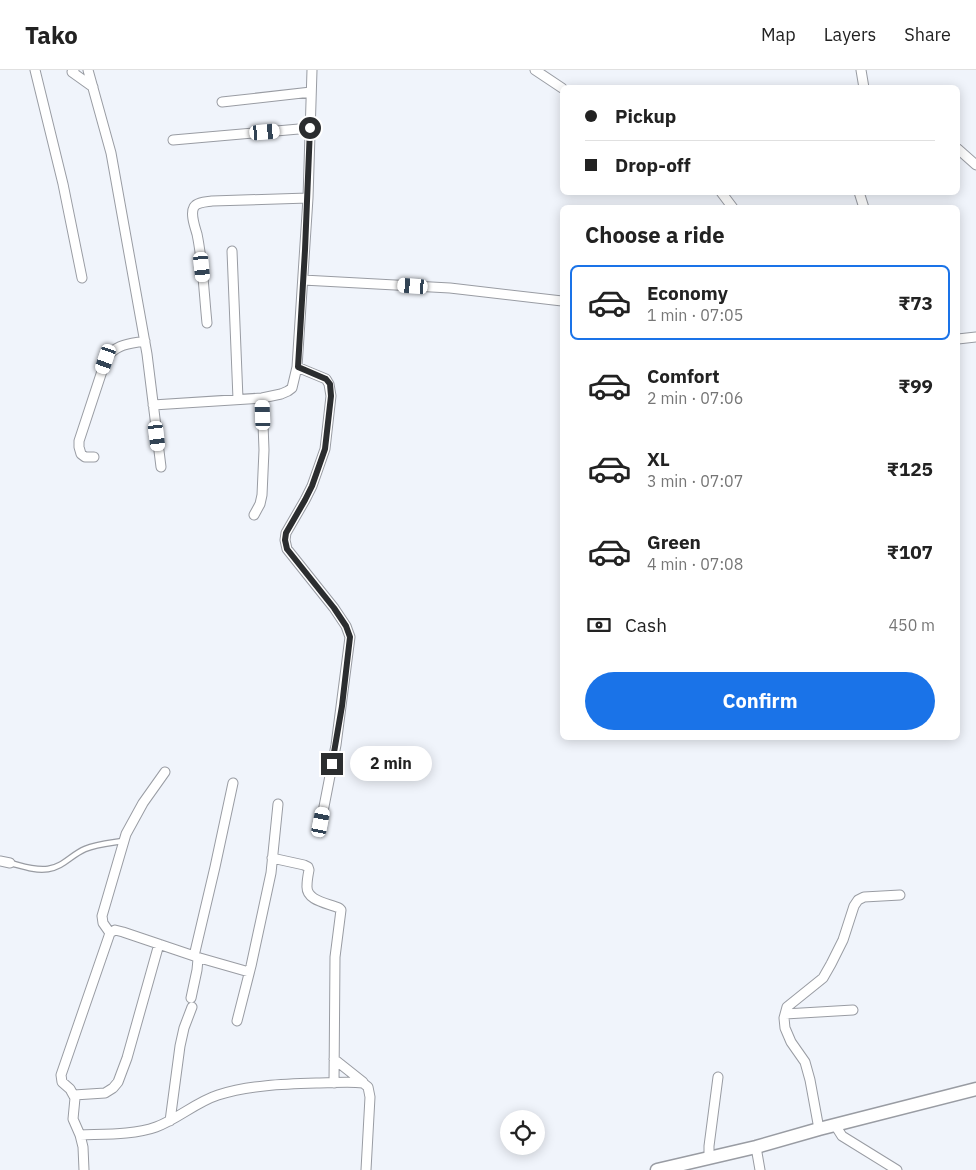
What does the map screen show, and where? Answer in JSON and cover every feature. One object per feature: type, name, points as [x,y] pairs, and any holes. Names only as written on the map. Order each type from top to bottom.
[{"type":"street","points":[[35,70],[63,184],[82,278]]},
{"type":"street","points":[[74,70],[72,72],[93,87]]},
{"type":"street","points":[[88,70],[111,153],[145,341],[161,467]]},
{"type":"street","points":[[154,405],[262,398],[288,392],[292,388],[298,367],[308,198],[312,70]]},
{"type":"street","points":[[535,70],[560,87]]},
{"type":"street","points":[[860,72],[863,85]]},
{"type":"street","points":[[222,102],[311,92]]},
{"type":"street","points":[[173,140],[310,128]]},
{"type":"street","points":[[960,151],[976,165]]},
{"type":"street","points":[[723,195],[732,205]]},
{"type":"street","points":[[207,323],[200,248],[193,217],[195,207],[199,203],[212,201],[308,198]]},
{"type":"street","points":[[232,251],[238,399]]},
{"type":"street","points":[[303,280],[450,288],[560,301]]},
{"type":"street","points":[[960,339],[976,337]]},
{"type":"street","points":[[94,457],[85,457],[81,454],[79,441],[106,359],[115,348],[145,341]]},
{"type":"street","points":[[298,367],[326,379],[330,384],[331,396],[325,449],[309,493],[286,533],[285,544],[334,608],[346,626],[350,637],[336,745],[321,822]]},
{"type":"street","points":[[254,515],[262,495],[264,450],[262,398]]},
{"type":"street","points":[[110,933],[103,923],[102,916],[126,834],[143,803],[165,772]]},
{"type":"street","points":[[170,1121],[180,1046],[191,1002],[197,970],[197,957],[233,783]]},
{"type":"street","points":[[237,1021],[271,872],[278,804]]},
{"type":"street","points":[[272,858],[308,867],[307,889],[309,896],[341,910],[335,957],[334,1083]]},
{"type":"street","points":[[0,861],[10,864]]},
{"type":"street","points":[[819,1129],[810,1080],[804,1062],[791,1042],[785,1028],[784,1018],[787,1007],[823,978],[839,948],[854,906],[858,900],[900,895]]},
{"type":"street","points":[[84,1170],[83,1147],[73,1119],[76,1102],[70,1089],[62,1082],[61,1075],[110,933],[115,930],[123,932],[249,972]]},
{"type":"street","points":[[74,1095],[105,1093],[118,1082],[127,1058],[159,944]]},
{"type":"street","points":[[785,1014],[853,1010]]},
{"type":"street","points":[[334,1059],[368,1087],[370,1097],[366,1170]]},
{"type":"street","points":[[709,1157],[718,1078]]},
{"type":"street","points":[[80,1135],[138,1131],[155,1127],[170,1121],[203,1101],[239,1090],[278,1084],[357,1082],[365,1084]]},
{"type":"street","points":[[657,1170],[696,1165],[709,1157],[756,1147],[976,1089]]},
{"type":"street","points":[[835,1125],[842,1136],[897,1170]]},
{"type":"street","points":[[756,1147],[760,1170]]},
{"type":"lane","points":[[10,864],[35,869],[48,869],[57,867],[86,848],[124,841]]},
{"type":"route","points":[[310,128],[298,367],[328,380],[331,396],[325,449],[312,486],[286,533],[285,540],[287,549],[334,608],[346,626],[350,637],[342,706],[332,764]]}]
